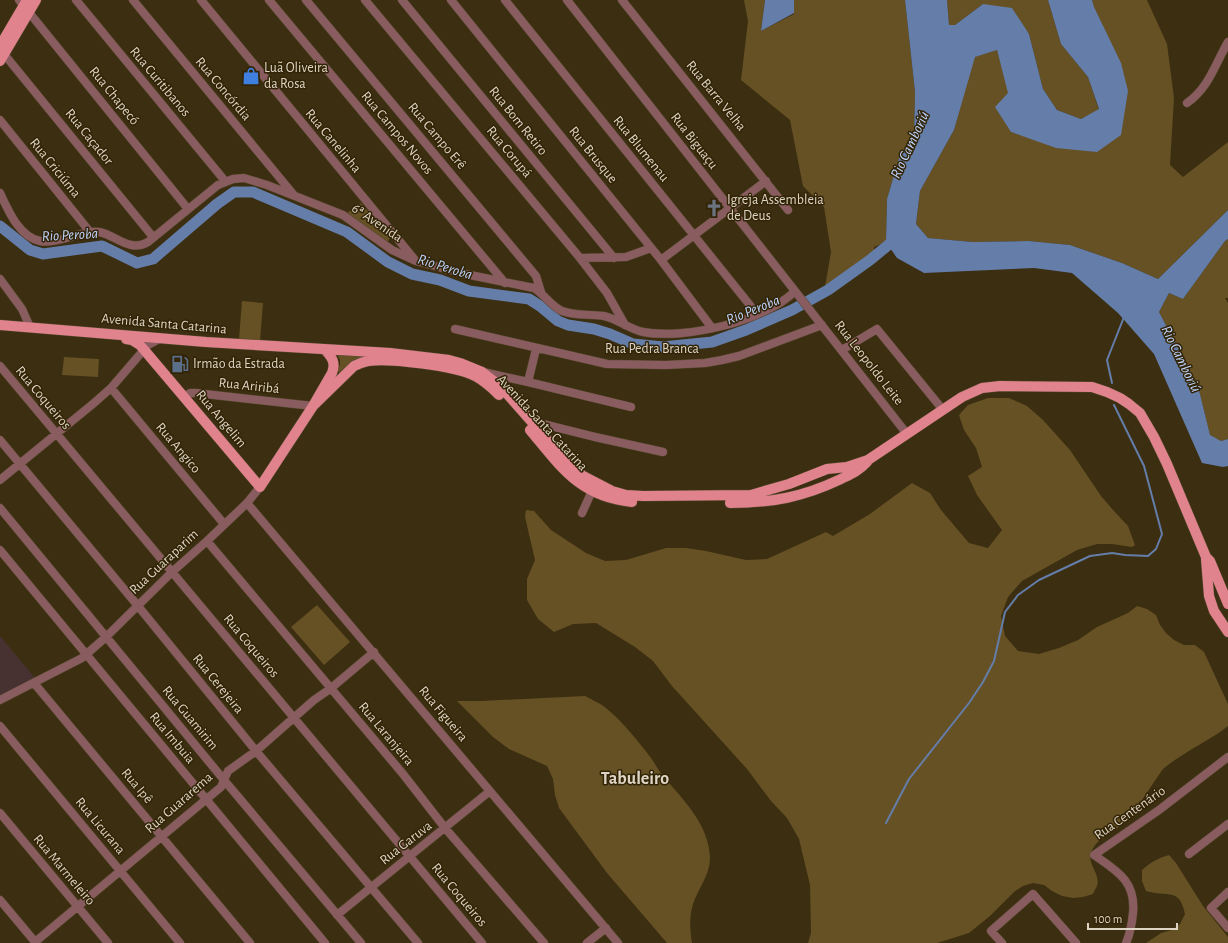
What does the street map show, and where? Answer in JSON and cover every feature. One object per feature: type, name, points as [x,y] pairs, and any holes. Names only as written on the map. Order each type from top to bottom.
[{"type":"main road","points":[[1,54],[24,4],[36,0]]},
{"type":"main road","name":"Avenida Santa Catarina","points":[[0,325],[325,350],[390,353],[460,363],[482,372],[501,387],[568,463],[583,476],[612,491],[626,495],[643,496],[736,496],[760,493],[789,484],[822,471],[847,467],[868,460],[974,391],[989,387],[1092,387],[1120,398],[1140,413],[1167,464],[1206,557],[1210,561],[1228,604]]},
{"type":"main road","name":"Avenida Santa Catarina","points":[[0,329],[132,340],[137,342],[144,350]]},
{"type":"main road","name":"Rua Angelim","points":[[144,350],[260,487]]},
{"type":"main road","name":"Rua Guaraparim","points":[[260,487],[332,373],[334,364],[332,358],[325,350]]},
{"type":"main road","name":"Avenida Santa Catarina","points":[[354,366],[366,362],[382,361],[439,367],[464,372],[476,377],[496,392],[509,405],[566,473],[592,491],[611,498],[643,503],[762,502],[794,497],[828,485],[861,469],[868,460]]},
{"type":"main road","name":"Rua Guaraparim","points":[[312,406],[354,366]]},
{"type":"main road","points":[[822,471],[827,476],[828,485]]},
{"type":"main road","points":[[789,484],[789,491],[794,497]]},
{"type":"main road","name":"Avenida Santa Catarina","points":[[1206,557],[1205,563],[1209,596],[1214,611],[1223,618],[1228,632]]},
{"type":"main road","points":[[1209,596],[1222,590]]},
{"type":"street","name":"Rua Curitibanos","points":[[76,0],[225,181]]},
{"type":"street","name":"Rua Concórdia","points":[[133,0],[294,194]]},
{"type":"street","name":"Rua Canelinha","points":[[201,0],[416,261]]},
{"type":"street","name":"Rua Campos Novos","points":[[269,0],[505,283]]},
{"type":"street","name":"Rua Campo Erê","points":[[306,0],[536,276],[540,292]]},
{"type":"street","name":"Rua Corupá","points":[[365,0],[580,258],[607,293],[625,326]]},
{"type":"street","name":"Rua Bom Retiro","points":[[402,0],[614,258]]},
{"type":"street","name":"Rua Brusque","points":[[451,0],[661,260],[712,328]]},
{"type":"street","name":"Rua Blumenau","points":[[505,0],[756,314]]},
{"type":"street","name":"Rua Biguaçu","points":[[567,0],[800,298]]},
{"type":"street","name":"Rua Barra Velha","points":[[622,0],[788,210]]},
{"type":"street","name":"Rua Chapecó","points":[[24,4],[188,209]]},
{"type":"street","points":[[1187,102],[1206,85],[1220,54],[1228,42]]},
{"type":"street","name":"Rua Caçador","points":[[1,54],[153,237]]},
{"type":"street","name":"Rua Criciúma","points":[[0,120],[90,232]]},
{"type":"street","name":"6ª Avenida","points":[[0,193],[16,223],[26,234],[40,241],[49,241],[90,232],[98,232],[107,234],[130,245],[143,245],[218,185],[225,181],[244,178],[254,180],[294,194],[343,215],[399,254],[416,261],[465,274],[528,287],[540,292],[563,312],[604,316],[615,319],[625,326],[642,332],[662,334],[690,332],[712,328],[756,314],[781,301],[795,290]]},
{"type":"street","points":[[661,260],[766,181]]},
{"type":"street","points":[[386,245],[396,236]]},
{"type":"street","points":[[580,258],[614,258],[630,256],[651,248]]},
{"type":"street","points":[[0,279],[22,309],[30,327]]},
{"type":"street","name":"Rua Leopoldo Leite","points":[[800,298],[907,434]]},
{"type":"street","name":"Rua Pedra Branca","points":[[455,329],[536,349],[614,365],[666,365],[705,363],[739,356],[822,325]]},
{"type":"street","points":[[842,350],[877,329],[943,410]]},
{"type":"street","points":[[0,480],[94,403],[111,388],[144,350],[161,338]]},
{"type":"street","points":[[528,382],[536,349]]},
{"type":"street","name":"Rua Coqueiros","points":[[0,366],[56,435],[482,943]]},
{"type":"street","points":[[482,372],[631,407]]},
{"type":"street","name":"Rua Angico","points":[[111,388],[224,524]]},
{"type":"street","name":"Rua Ariribá","points":[[184,397],[190,393],[196,393],[312,406]]},
{"type":"street","points":[[531,421],[663,452]]},
{"type":"street","name":"Rua Cerejeira","points":[[0,440],[256,751],[418,943]]},
{"type":"street","name":"Rua Guaraparim","points":[[0,700],[68,666],[86,655],[172,572],[247,503],[260,487]]},
{"type":"street","points":[[582,514],[592,491]]},
{"type":"street","name":"Rua Figueira","points":[[247,503],[618,943]]},
{"type":"street","name":"Rua Guamirim","points":[[0,508],[224,780],[359,940]]},
{"type":"street","name":"Rua Laranjeira","points":[[207,541],[403,774],[445,828],[544,943]]},
{"type":"street","name":"Rua Imbuia","points":[[0,550],[325,943]]},
{"type":"street","name":"Rua Guararema","points":[[35,943],[120,870],[221,787],[228,771],[256,751],[374,652]]},
{"type":"street","name":"Rua Ipê","points":[[34,683],[250,943]]},
{"type":"street","name":"Rua Licurana","points":[[0,726],[180,943]]},
{"type":"street","name":"Rua Centenário","points":[[1126,943],[1132,919],[1134,902],[1131,888],[1117,871],[1094,855],[1159,810],[1228,757]]},
{"type":"street","name":"Rua Garuva","points":[[337,915],[490,791]]},
{"type":"street","name":"Rua Marmeleiro","points":[[0,813],[108,943]]},
{"type":"street","points":[[1189,854],[1228,824]]},
{"type":"street","points":[[1228,892],[1211,908],[1228,928]]},
{"type":"street","points":[[1002,943],[991,931],[1033,894],[1076,943]]},
{"type":"street","points":[[0,900],[35,943]]},
{"type":"street","points":[[587,943],[606,928]]},
{"type":"street","points":[[349,943],[359,940]]},
{"type":"shaded area","points":[[744,0],[765,0],[761,31],[794,14],[794,0],[905,0],[915,92],[914,136],[899,158],[887,199],[886,242],[874,247],[874,256],[825,287],[831,252],[824,207],[803,186],[790,120],[741,80],[748,21]]},
{"type":"shaded area","points":[[947,0],[1048,0],[1061,44],[1088,77],[1099,110],[1081,119],[1057,110],[1043,89],[1029,34],[983,4],[955,25],[949,26]]},
{"type":"shaded area","points":[[1092,0],[1147,0],[1167,44],[1174,98],[1170,165],[1183,177],[1228,142],[1228,210],[1158,279],[1122,263],[1070,245],[1029,241],[973,242],[928,238],[916,224],[920,191],[954,130],[974,57],[997,50],[1009,93],[1011,132],[1027,137],[1121,135]]},
{"type":"shaded area","points":[[361,203],[390,238],[387,243],[347,213]]},
{"type":"shaded area","points":[[1228,239],[1228,298],[1225,298],[1228,303],[1228,439],[1221,441],[1210,436],[1198,386],[1159,312],[1169,293],[1183,299]]},
{"type":"shaded area","points":[[242,301],[263,303],[260,341],[239,339]]},
{"type":"shaded area","points":[[336,353],[373,356],[340,373],[336,370],[340,365],[340,360]]},
{"type":"shaded area","points":[[64,357],[99,359],[98,377],[62,375]]},
{"type":"shaded area","points":[[988,398],[1009,398],[1027,406],[1043,420],[1070,450],[1101,496],[1128,526],[1135,545],[1132,547],[1112,544],[1097,544],[1077,550],[1022,581],[1008,597],[1001,616],[1005,636],[1018,651],[1039,654],[1078,640],[1097,627],[1128,613],[1137,606],[1147,609],[1156,615],[1160,625],[1174,640],[1184,645],[1195,645],[1204,652],[1228,704],[1228,726],[1163,769],[1137,807],[1126,820],[1096,844],[1090,857],[1098,882],[1093,894],[1073,898],[1062,896],[1044,885],[1033,883],[1023,886],[1015,891],[990,916],[969,933],[937,943],[808,943],[811,933],[810,885],[799,839],[787,818],[771,801],[747,769],[672,686],[653,661],[635,647],[596,623],[573,624],[554,632],[538,619],[527,600],[527,579],[535,560],[525,517],[526,510],[534,511],[551,530],[586,553],[605,561],[626,560],[666,548],[686,548],[706,551],[746,560],[767,559],[826,532],[833,536],[870,514],[912,483],[930,493],[941,510],[969,543],[988,548],[1002,530],[977,495],[968,476],[982,467],[976,448],[964,430],[959,415],[968,405]]},
{"type":"shaded area","points":[[317,605],[350,642],[324,665],[291,627]]},
{"type":"shaded area","points":[[0,636],[35,678],[0,695]]},
{"type":"shaded area","points":[[585,696],[606,708],[630,732],[661,773],[688,805],[701,825],[709,846],[710,858],[706,876],[695,898],[691,913],[690,924],[692,943],[667,943],[607,873],[559,808],[555,795],[553,779],[547,766],[509,749],[493,737],[457,701]]},
{"type":"shaded area","points":[[1169,855],[1176,863],[1203,906],[1228,937],[1228,943],[1146,943],[1161,933],[1172,930],[1180,924],[1185,914],[1182,905],[1176,896],[1146,891],[1142,881],[1142,870],[1161,857]]},
{"type":"water","points":[[765,0],[794,0],[794,13],[761,31]]},
{"type":"water","name":"Rio Camboriú","points":[[905,0],[947,0],[949,25],[955,25],[983,4],[1012,8],[1029,34],[1043,89],[1057,110],[1081,119],[1099,109],[1088,77],[1061,44],[1048,0],[1092,0],[1121,63],[1128,91],[1121,135],[1097,152],[1056,148],[1011,132],[995,107],[1008,93],[997,50],[975,57],[954,130],[920,191],[916,224],[928,238],[973,242],[1029,241],[1070,245],[1122,263],[1158,279],[1228,210],[1228,239],[1183,299],[1169,293],[1159,312],[1198,386],[1210,435],[1221,441],[1228,439],[1228,466],[1223,467],[1202,463],[1154,354],[1118,313],[1072,273],[1034,268],[924,273],[897,258],[886,242],[887,199],[899,158],[914,136],[915,92]]},
{"type":"waterway","name":"Rio Peroba","points":[[0,226],[30,250],[43,254],[102,246],[137,263],[153,259],[217,204],[234,192],[253,192],[347,232],[388,262],[412,274],[440,280],[469,291],[529,299],[558,321],[568,325],[594,329],[633,344],[663,347],[712,342],[746,330],[792,310],[828,290],[870,260],[898,237]]},
{"type":"waterway","points":[[1112,383],[1107,360],[1124,317]]},
{"type":"waterway","points":[[886,823],[909,779],[969,703],[983,682],[994,661],[1005,612],[1018,595],[1039,580],[1090,556],[1112,553],[1148,556],[1156,549],[1162,534],[1144,466],[1114,405]]},
{"type":"place","name":"Luã Oliveira da Rosa","points":[[251,76]]},
{"type":"place","name":"Igreja Assembleia de Deus","points":[[714,208]]},
{"type":"place","name":"Irmão da Estrada","points":[[180,364]]},
{"type":"district","name":"Tabuleiro","points":[[635,779]]}]
